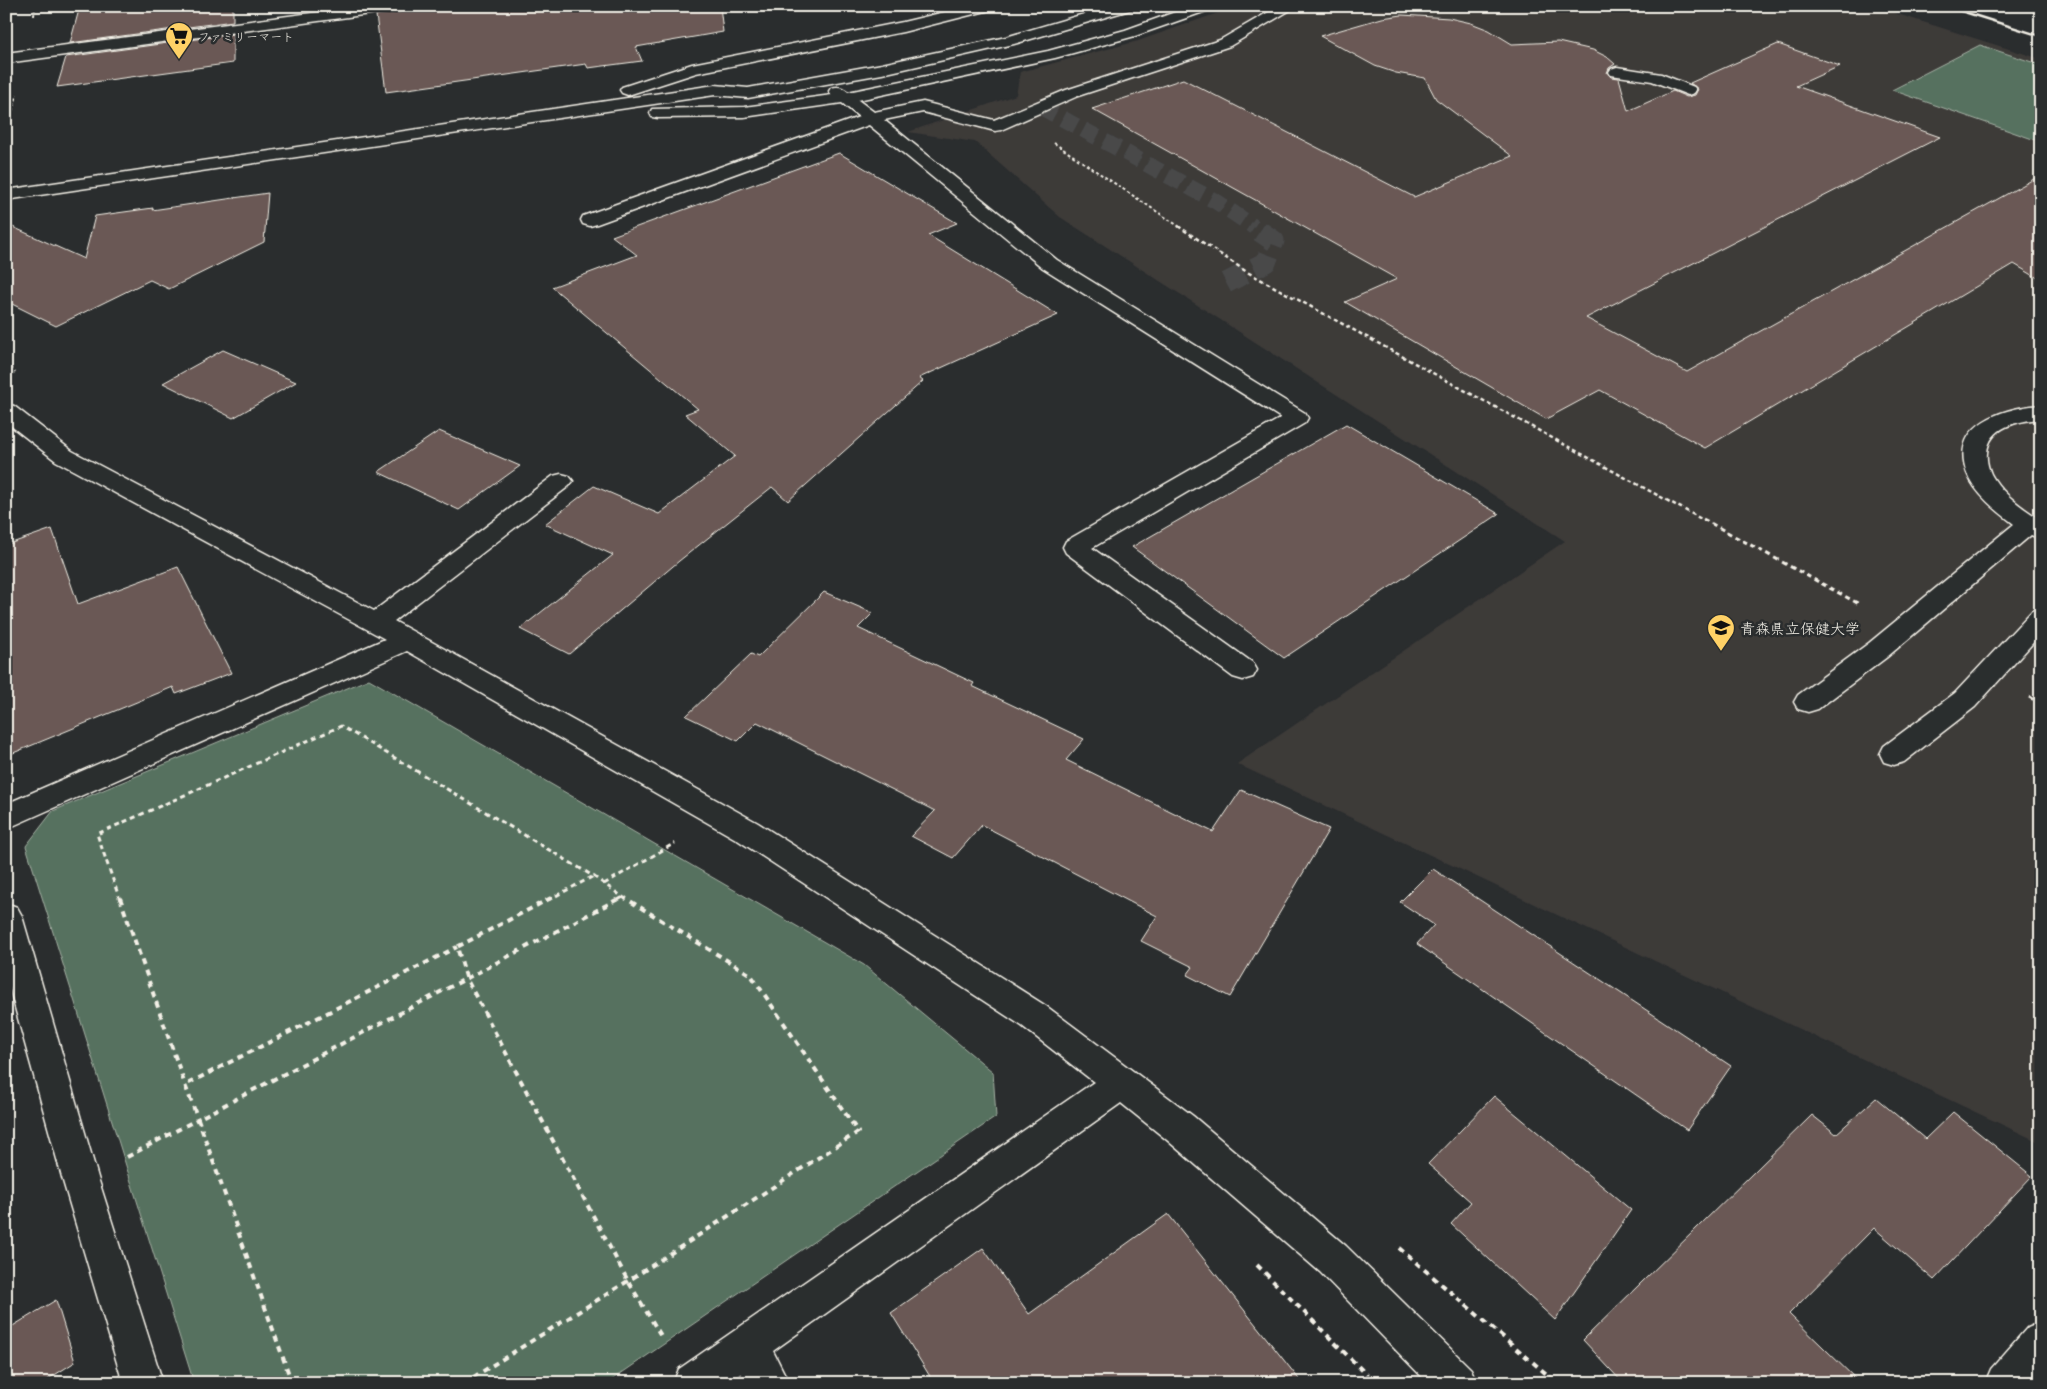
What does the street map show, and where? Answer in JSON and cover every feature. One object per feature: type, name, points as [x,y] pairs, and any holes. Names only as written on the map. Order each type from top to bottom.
[{"type":"street","points":[[6,58],[400,6]]},
{"type":"street","points":[[559,114],[692,69],[903,27],[989,6]]},
{"type":"street","points":[[6,195],[715,90],[748,93],[882,69],[1009,40],[1128,6]]},
{"type":"street","points":[[559,114],[744,112],[845,98],[1050,55],[1130,33],[1207,6]]},
{"type":"street","points":[[590,220],[872,118],[923,107],[995,126],[1072,93],[1225,43],[1290,6]]},
{"type":"street","points":[[1617,72],[1655,77],[1688,90]]},
{"type":"street","points":[[715,90],[738,78]]},
{"type":"street","points":[[823,80],[1050,264],[1297,418],[1075,547],[1243,670]]},
{"type":"street","points":[[6,411],[64,456],[408,640],[747,831],[1034,1016],[1180,1128],[1333,1259],[1457,1383]]},
{"type":"street","points":[[1808,702],[1878,650],[1903,628],[2035,527],[1999,500],[1980,475],[1974,452],[1981,433],[2000,419],[2029,412],[2041,412]]},
{"type":"street","points":[[375,623],[561,481]]},
{"type":"street","points":[[1894,754],[1965,700],[2041,617]]},
{"type":"street","points":[[6,816],[408,640]]},
{"type":"street","points":[[6,916],[81,1181],[143,1383]]},
{"type":"street","points":[[693,1383],[1121,1083]]},
{"type":"street","points":[[2005,1383],[2041,1342]]},
{"type":"street","points":[[747,1345],[769,1383]]},
{"type":"path","points":[[1016,118],[1247,272],[1903,628]]},
{"type":"path","points":[[1989,674],[2041,704]]},
{"type":"path","points":[[292,1383],[97,834],[341,726],[593,876],[623,898],[751,975],[858,1132],[628,1281],[464,1383]]},
{"type":"path","points":[[604,884],[677,842]]},
{"type":"path","points":[[185,1085],[593,876]]},
{"type":"path","points":[[81,1181],[623,898]]},
{"type":"path","points":[[457,947],[467,980],[628,1281],[663,1340]]},
{"type":"shaded area","name":"青森県立保健大学","points":[[1238,6],[1872,6],[2041,59],[2041,1143],[1237,764],[1565,541],[1060,217],[975,142],[908,132],[1016,95],[1020,72],[1138,41]]},
{"type":"green space","points":[[1980,45],[2041,65],[2041,142],[1892,90]]},
{"type":"green space","points":[[369,679],[864,965],[993,1072],[996,1117],[607,1383],[194,1383],[26,846],[53,811]]},
{"type":"building","points":[[80,6],[233,6],[233,21],[70,43]]},
{"type":"building","points":[[409,6],[720,6],[723,32],[636,47],[642,61],[588,68],[586,64],[386,92],[376,15],[400,12]]},
{"type":"building","points":[[1402,15],[1449,18],[1471,23],[1489,30],[1512,44],[1558,42],[1593,50],[1607,57],[1615,64],[1609,68],[1607,73],[1611,77],[1619,78],[1628,111],[1673,91],[1687,97],[1695,95],[1698,89],[1690,83],[1778,44],[1840,66],[1796,86],[1940,137],[1586,318],[1687,372],[2041,175],[2041,280],[2014,264],[1705,448],[1600,390],[1546,419],[1345,302],[1397,279],[1092,109],[1183,79],[1414,197],[1512,156],[1436,99],[1425,78],[1396,73],[1375,66],[1320,36],[1382,18]]},
{"type":"building","points":[[233,34],[233,63],[57,87],[66,57]]},
{"type":"building","points":[[839,153],[957,223],[928,235],[1058,315],[919,378],[923,381],[788,501],[772,487],[679,561],[569,654],[520,629],[613,555],[545,524],[594,486],[659,514],[735,456],[685,414],[698,409],[552,287],[637,255],[612,236]]},
{"type":"building","points":[[268,193],[264,242],[169,289],[150,280],[56,326],[6,301],[6,224],[84,259],[95,216],[153,208],[152,210]]},
{"type":"building","points":[[223,350],[296,382],[233,418],[163,383]]},
{"type":"building","points":[[1346,424],[1499,514],[1284,658],[1132,547]]},
{"type":"building","points":[[439,431],[520,466],[459,510],[378,472]]},
{"type":"building","points":[[52,529],[78,604],[178,567],[231,673],[176,694],[173,687],[6,756],[6,545]]},
{"type":"building","points":[[824,592],[873,613],[858,628],[974,683],[972,686],[1084,739],[1066,760],[1213,832],[1241,790],[1329,829],[1230,997],[1187,975],[1193,967],[1141,941],[1157,916],[982,825],[953,858],[911,836],[935,811],[757,722],[738,741],[686,716],[751,654],[758,657]]},
{"type":"building","points":[[1433,869],[1731,1066],[1687,1130],[1417,944],[1434,925],[1400,902]]},
{"type":"building","points":[[1494,1096],[1631,1210],[1555,1320],[1451,1224],[1471,1202],[1428,1164]]},
{"type":"building","points":[[1876,1098],[1925,1139],[1953,1112],[2032,1176],[1934,1280],[1874,1228],[1789,1314],[1860,1383],[1623,1383],[1583,1340],[1812,1115],[1836,1134]]},
{"type":"building","points":[[1168,1214],[1302,1383],[934,1383],[891,1313],[983,1248],[1029,1314]]},
{"type":"building","points":[[56,1300],[75,1362],[42,1383],[6,1383],[6,1330]]},
{"type":"tunnel","points":[[1041,107],[1217,202],[1254,227]]},
{"type":"tunnel","points":[[1226,283],[1266,262],[1274,241],[1252,226]]},
{"type":"railway","points":[[1945,6],[2041,36]]},
{"type":"place","name":"ファミリーマート","points":[[179,60]]},
{"type":"place","name":"青森県立保健大学","points":[[1721,652]]}]
